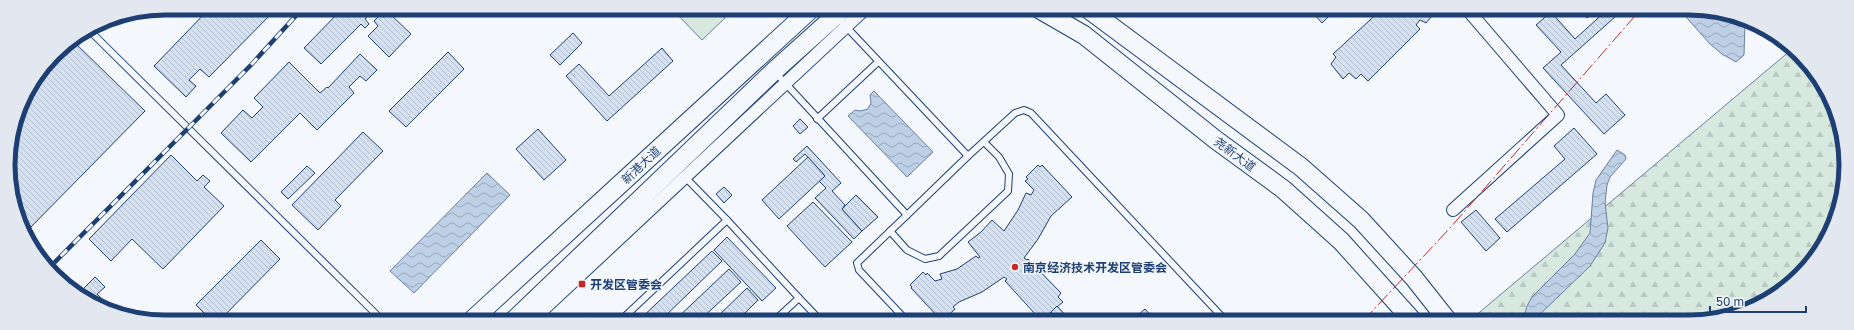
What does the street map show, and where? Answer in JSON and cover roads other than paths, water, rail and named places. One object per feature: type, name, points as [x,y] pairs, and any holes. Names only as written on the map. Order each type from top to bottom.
[{"type":"main road","name":"新港大道","points":[[478,315],[804,15]]},
{"type":"main road","name":"尧新大道","points":[[1049,15],[1084,35],[1216,140],[1283,189],[1341,241],[1407,315]]},
{"type":"main road","points":[[1096,15],[1301,167],[1362,220],[1414,278],[1443,315]]},
{"type":"main road","name":"新港大道","points":[[520,315],[680,172],[841,17]]},
{"type":"street","points":[[1453,210],[1558,115],[1472,15]]},
{"type":"street","points":[[537,315],[680,172]]},
{"type":"lane","points":[[841,17],[878,62],[968,156]]},
{"type":"lane","points":[[93,34],[378,315]]},
{"type":"lane","points":[[817,119],[878,62]]},
{"type":"lane","points":[[780,77],[817,119],[907,215]]},
{"type":"lane","points":[[901,315],[860,270],[857,263],[968,156],[1015,113],[1024,110],[1031,113],[1220,315]]},
{"type":"lane","points":[[890,231],[907,250],[925,259],[939,256],[1008,191],[1009,174],[999,157],[984,142]]},
{"type":"lane","points":[[680,172],[815,315]]},
{"type":"lane","points":[[626,315],[727,220]]},
{"type":"lane","points":[[781,315],[799,298]]},
{"type":"water","points":[[1684,15],[1709,16],[1745,26],[1744,55],[1736,62],[1722,54],[1710,44]]},
{"type":"water","points":[[874,91],[933,152],[907,177],[848,116],[855,110],[860,111],[868,109],[871,103],[870,95]]},
{"type":"water","points":[[1617,150],[1625,155],[1626,159],[1610,177],[1607,185],[1605,203],[1608,228],[1605,243],[1590,266],[1539,315],[1525,315],[1532,297],[1575,254],[1590,233],[1593,193],[1596,180]]},
{"type":"water","points":[[487,173],[510,195],[414,293],[390,271]]},
{"type":"railway","points":[[52,264],[251,65],[297,15]]},
{"type":"place","name":"南京经济技术开发区管委会","points":[[1015,267]]},
{"type":"place","name":"开发区管委会","points":[[582,284]]}]
